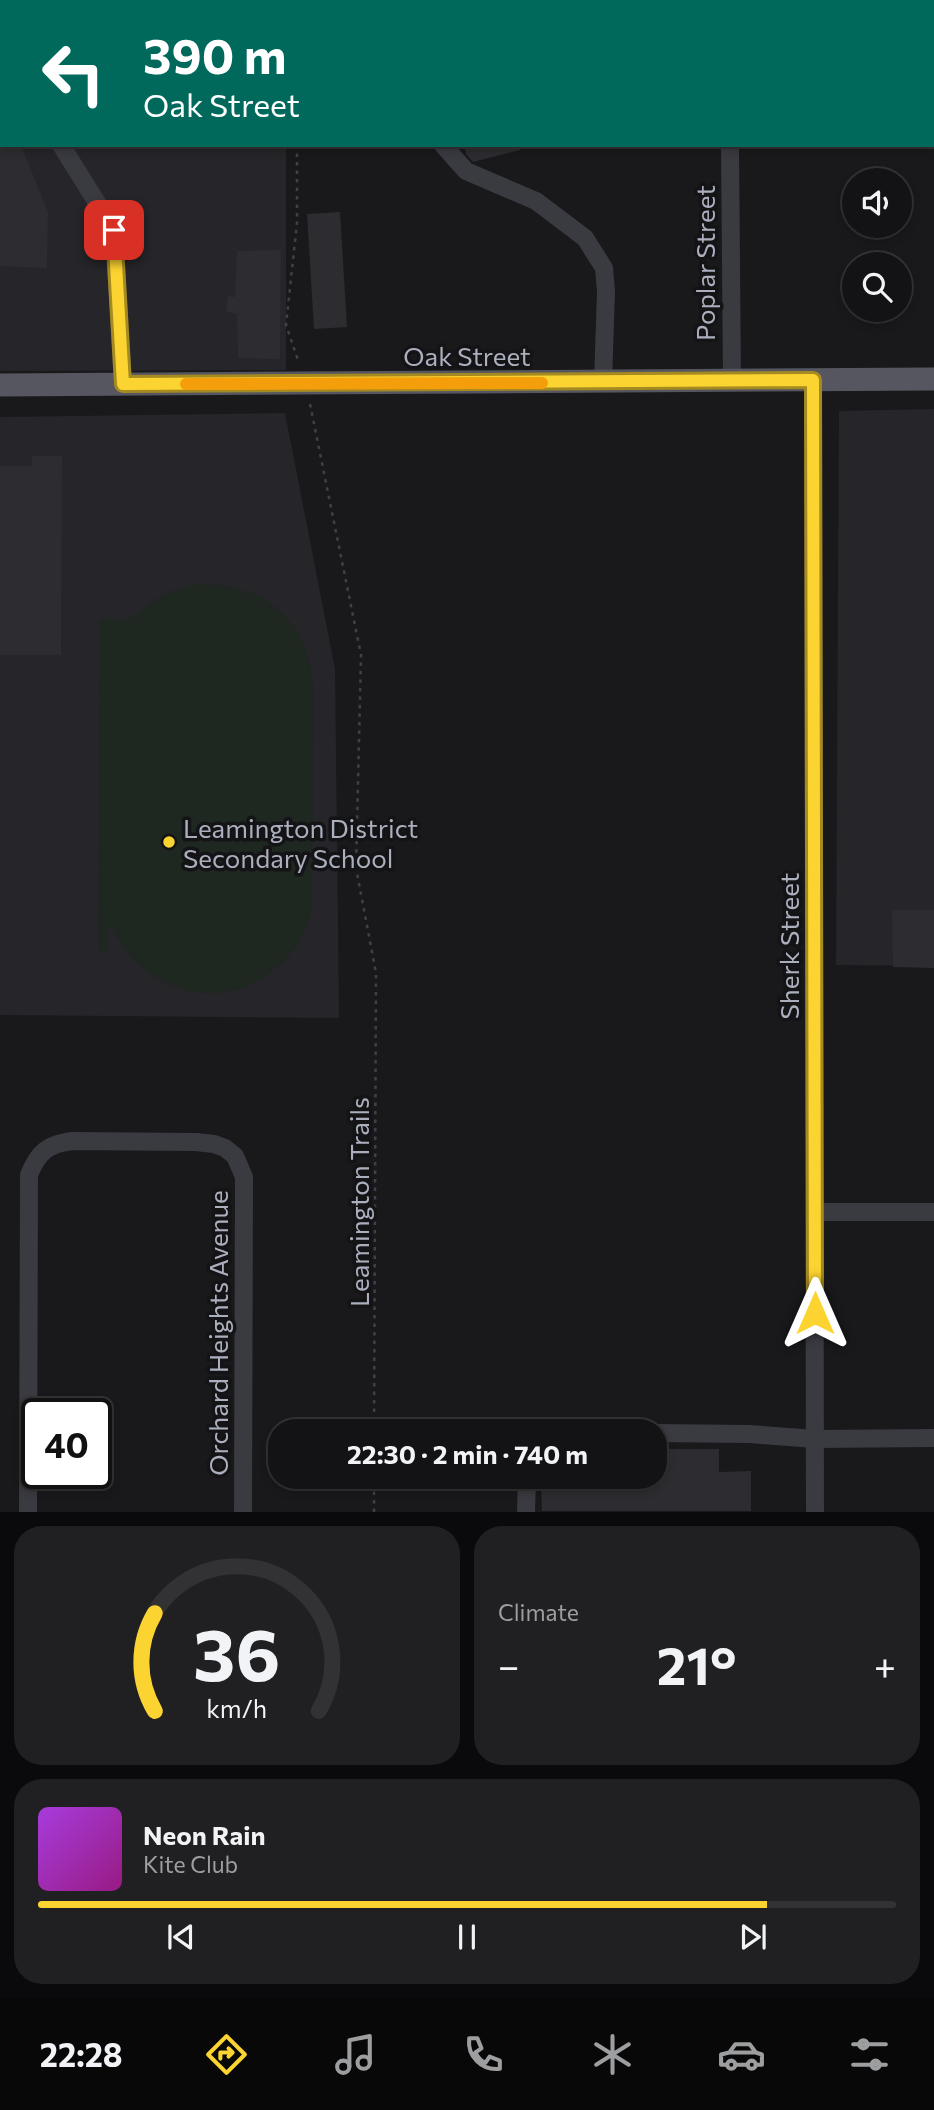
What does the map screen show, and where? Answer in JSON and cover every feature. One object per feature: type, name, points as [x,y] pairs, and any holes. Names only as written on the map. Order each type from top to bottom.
[{"type":"main road","name":"Oak Street","points":[[0,385],[934,379]]},
{"type":"street","points":[[62,147],[114,230],[123,384]]},
{"type":"street","points":[[445,147],[466,172],[536,201],[585,238],[604,268],[606,292],[603,382]]},
{"type":"street","name":"Poplar Street","points":[[730,147],[732,382]]},
{"type":"street","name":"Sherk Street","points":[[813,380],[815,1511]]},
{"type":"street","name":"Orchard Heights Avenue","points":[[28,1511],[29,1175],[35,1160],[44,1149],[56,1143],[72,1141],[196,1142],[225,1148],[235,1156],[244,1177],[243,1511]]},
{"type":"street","points":[[815,1212],[934,1212]]},
{"type":"street","points":[[667,1433],[749,1434],[815,1439],[934,1438]]},
{"type":"street","points":[[526,1511],[527,1489]]},
{"type":"path","points":[[297,147],[297,223],[286,324],[306,383]]},
{"type":"path","name":"Leamington Trails","points":[[306,383],[361,655],[356,868],[376,973],[374,1419]]},
{"type":"path","points":[[374,1489],[374,1511]]},
{"type":"shaded area","points":[[0,147],[286,147],[286,370],[0,371]]},
{"type":"shaded area","points":[[934,409],[934,966],[836,965],[839,411]]},
{"type":"shaded area","name":"Leamington District Secondary School","points":[[285,413],[335,669],[339,1018],[0,1015],[0,417]]},
{"type":"shaded area","points":[[199,584],[245,591],[280,612],[294,627],[304,645],[314,691],[312,901],[308,925],[286,958],[263,978],[236,989],[208,993],[180,989],[154,977],[131,957],[113,929],[108,929],[108,951],[98,951],[100,619],[130,619],[165,593]]},
{"type":"building","points":[[0,147],[22,148],[48,212],[47,268],[0,266]]},
{"type":"building","points":[[464,147],[520,147],[520,150],[473,162],[466,154]]},
{"type":"building","points":[[340,212],[347,327],[314,329],[307,214]]},
{"type":"building","points":[[281,250],[280,359],[238,358],[237,314],[226,312],[228,296],[235,297],[237,251]]},
{"type":"building","points":[[32,456],[62,456],[61,655],[0,655],[0,466],[32,466]]},
{"type":"building","points":[[892,910],[934,910],[934,968],[893,967]]},
{"type":"building","points":[[667,1449],[719,1449],[719,1472],[751,1471],[751,1511],[542,1511],[541,1489],[667,1489]]},
{"type":"slow traffic","points":[[186,384],[542,383]]},
{"type":"place","name":"Leamington District Secondary School","points":[[169,842]]},
{"type":"route","points":[[114,230],[123,384],[813,380],[815,1313]]}]
